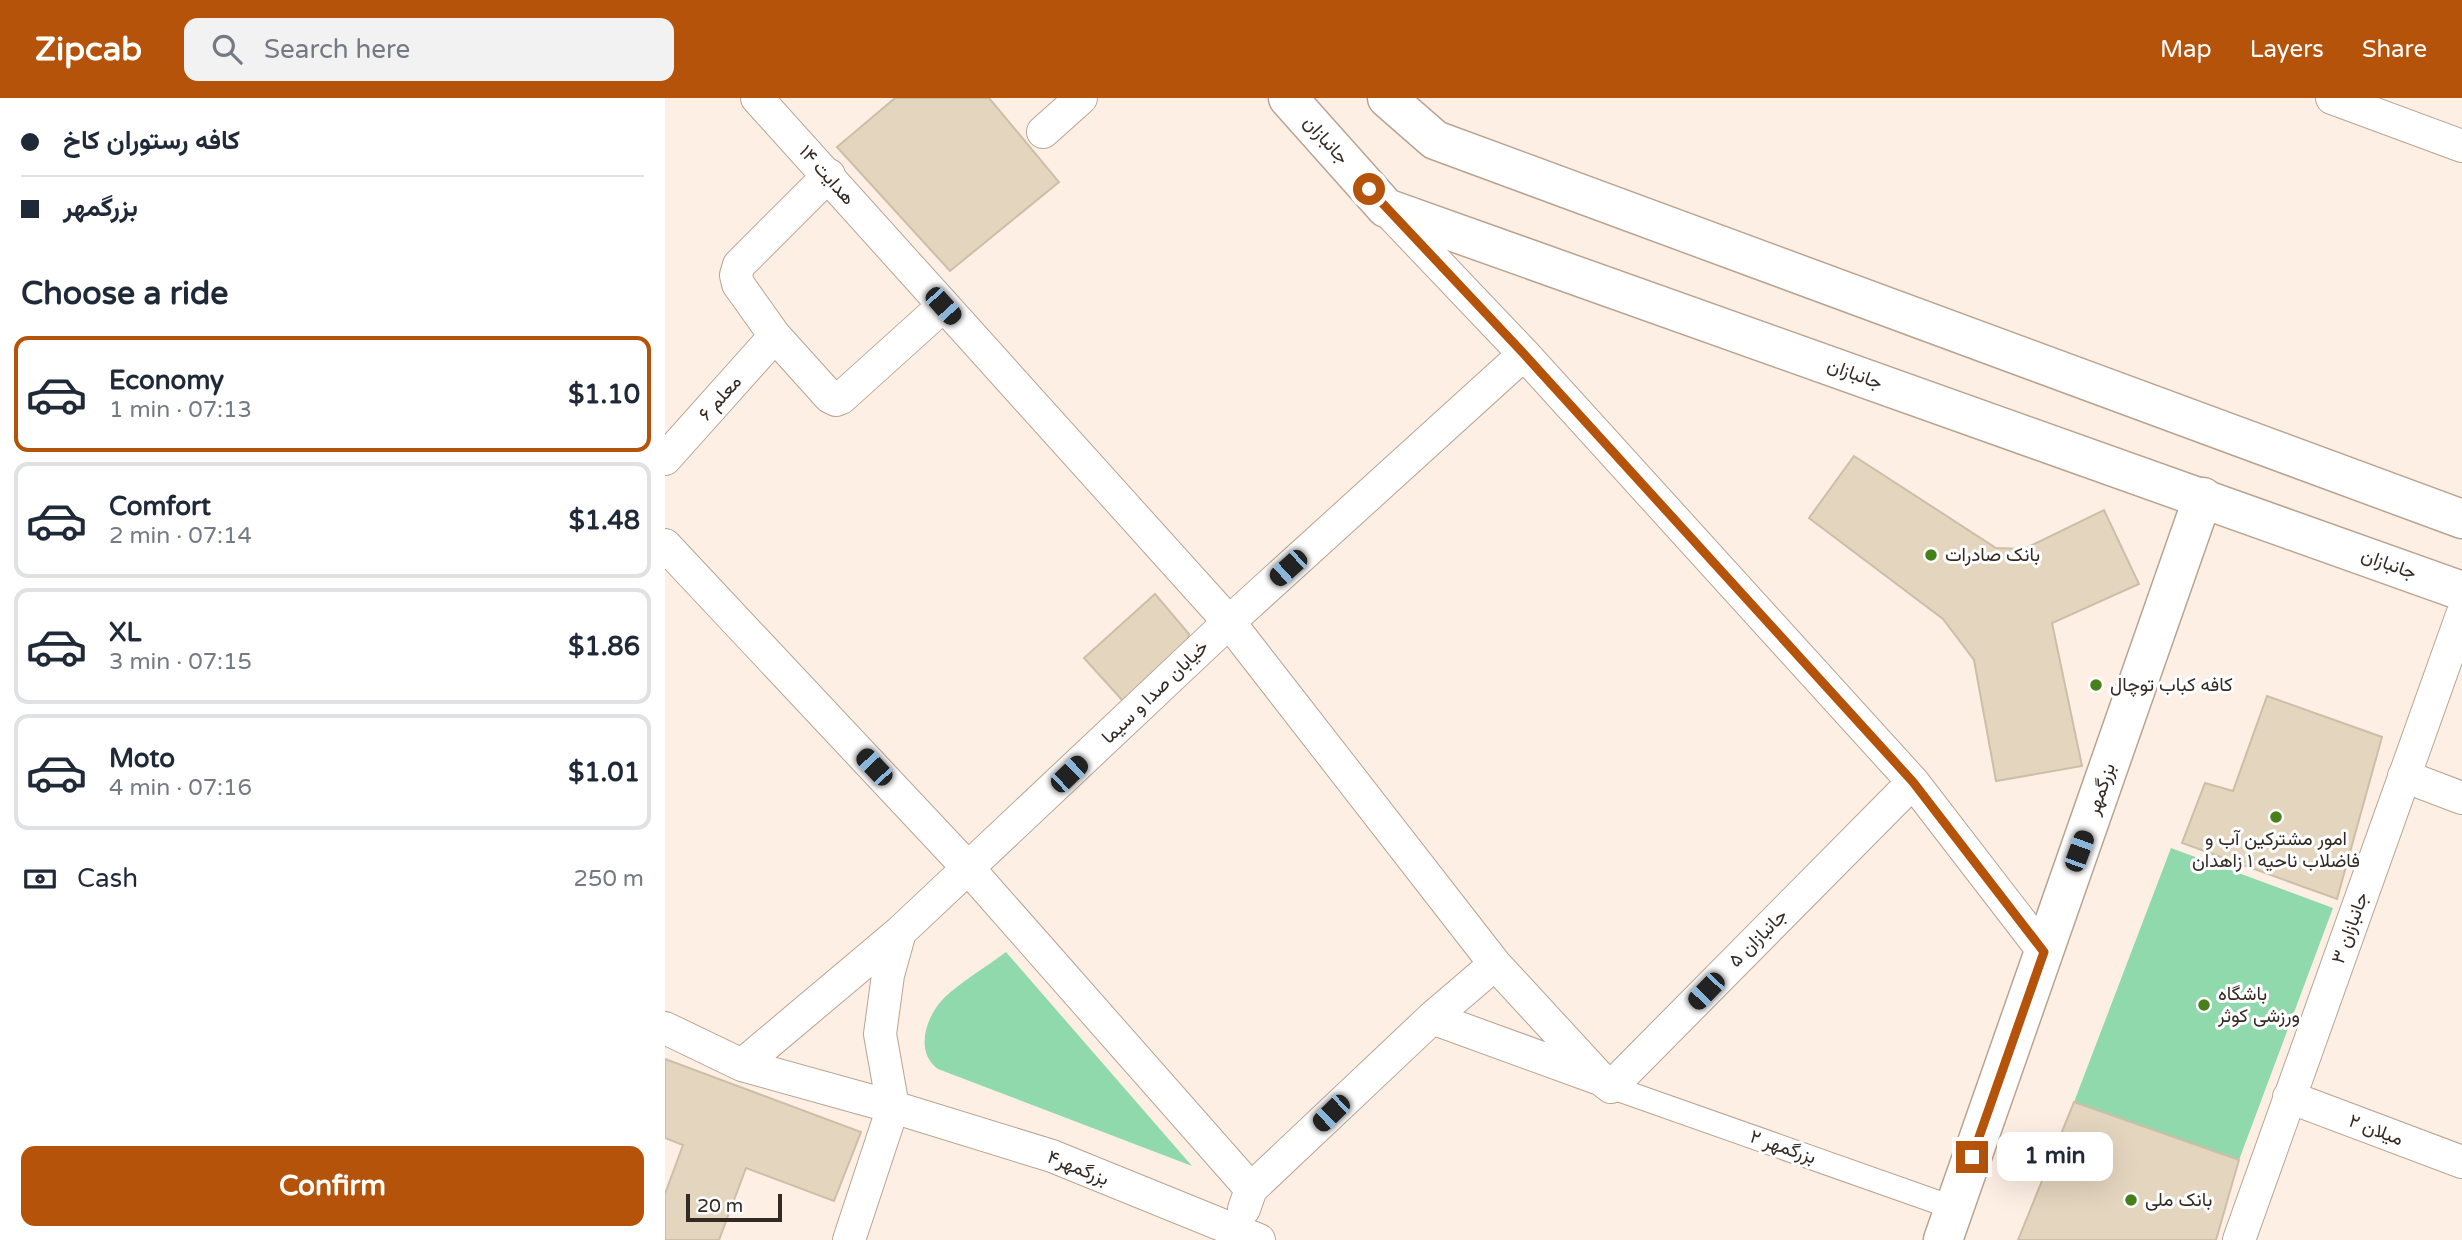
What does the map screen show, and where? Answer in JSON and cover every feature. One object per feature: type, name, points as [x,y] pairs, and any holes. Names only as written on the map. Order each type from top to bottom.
[{"type":"main road","name":"جانبازان","points":[[1289,98],[1385,208],[2462,591]]},
{"type":"main road","points":[[1387,98],[1435,140],[2462,519]]},
{"type":"main road","name":"بزرگمهر","points":[[1949,1224],[2203,497]]},
{"type":"street","name":"هدایت ۱۴","points":[[757,98],[1229,622],[1495,964],[1607,1083]]},
{"type":"street","points":[[1043,132],[1081,98]]},
{"type":"street","points":[[2338,99],[2462,146]]},
{"type":"street","points":[[829,175],[739,265],[736,275],[738,284],[775,336],[830,397],[836,400],[943,306]]},
{"type":"street","points":[[1385,208],[1524,354],[1913,782],[2044,952]]},
{"type":"street","name":"معلم ۶","points":[[665,459],[775,336]]},
{"type":"street","name":"خیابان صدا و سیما","points":[[742,1065],[900,932],[1229,622],[1524,354]]},
{"type":"street","points":[[665,545],[969,869],[1251,1189]]},
{"type":"street","name":"جانبازان ۳","points":[[2239,1240],[2462,615]]},
{"type":"street","points":[[2405,776],[2462,798]]},
{"type":"street","name":"جانبازان ۵","points":[[1607,1083],[1913,782]]},
{"type":"street","points":[[849,1240],[893,1107],[880,1034],[888,975],[900,932]]},
{"type":"street","points":[[1248,1236],[1251,1189],[1432,1018],[1495,964]]},
{"type":"street","points":[[1432,1018],[1607,1083]]},
{"type":"street","name":"بزرگمهر۴","points":[[665,1028],[742,1065],[893,1107],[1052,1156],[1248,1236]]},
{"type":"street","name":"بزرگمهر ۲","points":[[1607,1083],[1949,1224]]},
{"type":"street","name":"میلان ۲","points":[[2289,1097],[2462,1162]]},
{"type":"green space","name":"باشگاه ورزشی کوثر","points":[[2171,848],[2333,908],[2239,1160],[2074,1102]]},
{"type":"green space","points":[[1006,952],[1192,1166],[938,1069],[931,1062],[926,1053],[925,1034],[932,1014],[958,986]]},
{"type":"building","points":[[895,98],[989,98],[1059,182],[950,271],[837,147]]},
{"type":"building","points":[[1854,456],[1996,548],[2024,549],[2104,510],[2139,584],[2052,623],[2082,766],[1996,781],[1974,660],[1943,619],[1809,518]]},
{"type":"building","points":[[1155,594],[1189,634],[1187,643],[1123,701],[1084,658]]},
{"type":"building","name":"امور مشترکین آب و فاضلاب ناحیه ۱ زاهدان","points":[[2267,696],[2382,737],[2337,899],[2182,843],[2205,783],[2233,791]]},
{"type":"building","points":[[665,1059],[861,1132],[834,1201],[746,1168],[719,1240],[665,1240],[665,1194],[683,1145],[665,1138]]},
{"type":"building","name":"بانک ملی","points":[[2074,1102],[2239,1160],[2216,1240],[2018,1240]]},
{"type":"place","name":"بانک صادرات","points":[[1931,555]]},
{"type":"place","name":"کافه کباب توچال","points":[[2096,685]]},
{"type":"place","name":"امور مشترکین آب و فاضلاب ناحیه ۱ زاهدان","points":[[2276,817]]},
{"type":"place","name":"باشگاه ورزشی کوثر","points":[[2204,1005]]},
{"type":"place","name":"بانک ملی","points":[[2131,1200]]},
{"type":"route","points":[[1369,189],[1524,354],[1913,782],[2044,952],[1972,1157]]}]
